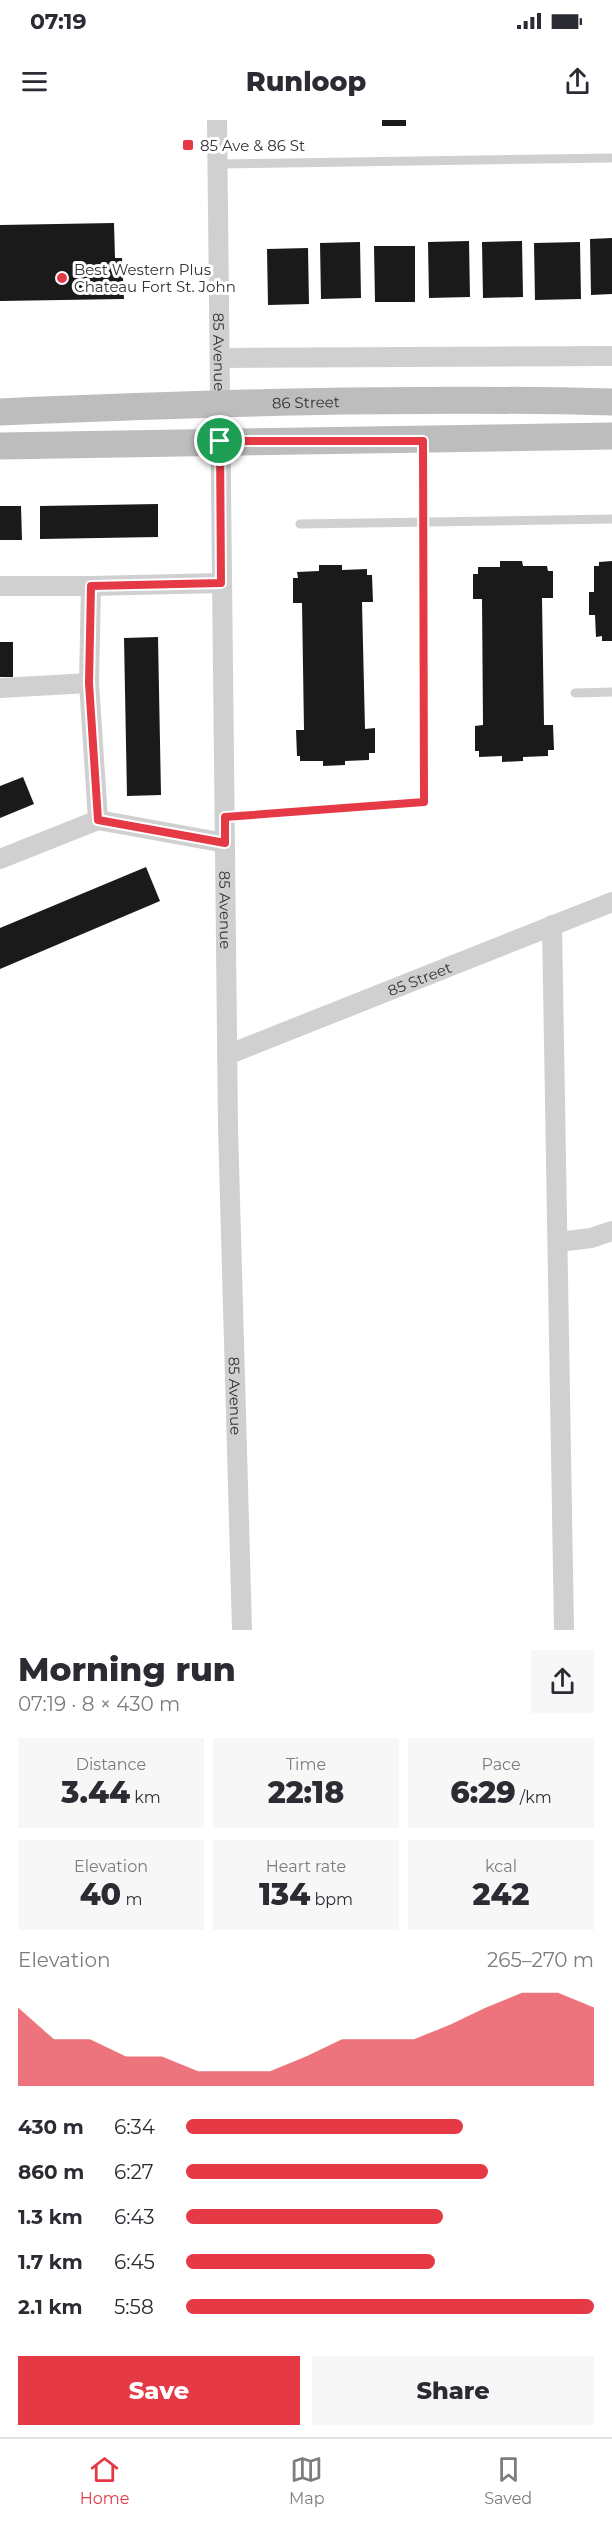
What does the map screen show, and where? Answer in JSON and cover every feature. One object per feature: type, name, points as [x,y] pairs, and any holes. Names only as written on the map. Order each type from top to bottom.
[{"type":"main road","name":"86 Street","points":[[0,412],[219,402],[493,399],[612,402]]},
{"type":"main road","points":[[0,446],[220,441],[423,441],[612,436]]},
{"type":"street","name":"85 Avenue","points":[[217,120],[227,1055],[242,1630]]},
{"type":"street","points":[[221,358],[612,356]]},
{"type":"street","points":[[0,586],[221,583]]},
{"type":"street","points":[[91,586],[89,683],[98,820]]},
{"type":"street","points":[[0,688],[89,683]]},
{"type":"street","points":[[0,859],[98,820],[225,843]]},
{"type":"street","name":"85 Street","points":[[227,1055],[612,902]]},
{"type":"street","points":[[552,925],[564,1630]]},
{"type":"street","points":[[559,1242],[591,1238],[612,1231]]},
{"type":"lane","points":[[218,164],[612,158]]},
{"type":"lane","points":[[225,817],[424,802],[423,441]]},
{"type":"lane","points":[[300,524],[612,519]]},
{"type":"lane","points":[[574,693],[612,692]]},
{"type":"building","points":[[382,120],[406,120],[406,126],[382,126]]},
{"type":"building","name":"Best Western Plus Chateau Fort St. John","points":[[114,223],[115,258],[122,258],[124,299],[0,301],[0,225]]},
{"type":"building","points":[[612,238],[612,294],[591,295],[590,239]]},
{"type":"building","points":[[469,241],[470,297],[429,298],[428,242]]},
{"type":"building","points":[[522,241],[523,297],[483,298],[482,242]]},
{"type":"building","points":[[360,242],[361,298],[321,299],[320,243]]},
{"type":"building","points":[[580,242],[581,299],[535,300],[534,243]]},
{"type":"building","points":[[374,246],[415,246],[415,302],[375,302]]},
{"type":"building","points":[[308,248],[309,304],[268,305],[267,249]]},
{"type":"building","points":[[158,504],[158,537],[40,539],[40,506]]},
{"type":"building","points":[[0,506],[21,506],[22,540],[0,540]]},
{"type":"building","points":[[500,561],[522,561],[523,566],[547,566],[548,571],[553,571],[553,598],[542,598],[544,725],[553,725],[554,750],[548,750],[548,756],[523,757],[523,761],[502,762],[502,756],[479,757],[479,751],[475,751],[475,726],[483,725],[482,599],[473,599],[473,574],[478,574],[478,567],[500,567]]},
{"type":"building","points":[[612,561],[612,641],[602,641],[602,636],[596,637],[595,615],[589,615],[589,592],[594,592],[594,566],[599,566],[599,562]]},
{"type":"building","points":[[319,565],[342,565],[342,570],[367,569],[367,575],[372,575],[373,602],[362,602],[365,729],[375,728],[375,753],[369,753],[369,760],[345,761],[345,765],[323,766],[323,761],[300,761],[300,756],[297,756],[296,730],[304,730],[302,603],[293,603],[293,578],[298,578],[297,572],[319,571]]},
{"type":"building","points":[[158,637],[161,795],[127,796],[124,638]]},
{"type":"building","points":[[0,642],[13,642],[13,677],[0,677]]},
{"type":"building","points":[[23,777],[34,804],[0,818],[0,786]]},
{"type":"building","points":[[146,867],[160,901],[0,969],[0,928]]},
{"type":"place","name":"85 Ave & 86 St","points":[[188,145]]},
{"type":"place","name":"Best Western Plus Chateau Fort St. John","points":[[62,278]]},
{"type":"route","points":[[220,441],[423,441],[424,802],[225,817],[225,843],[98,820],[89,683],[91,586],[221,583],[220,441]]}]
